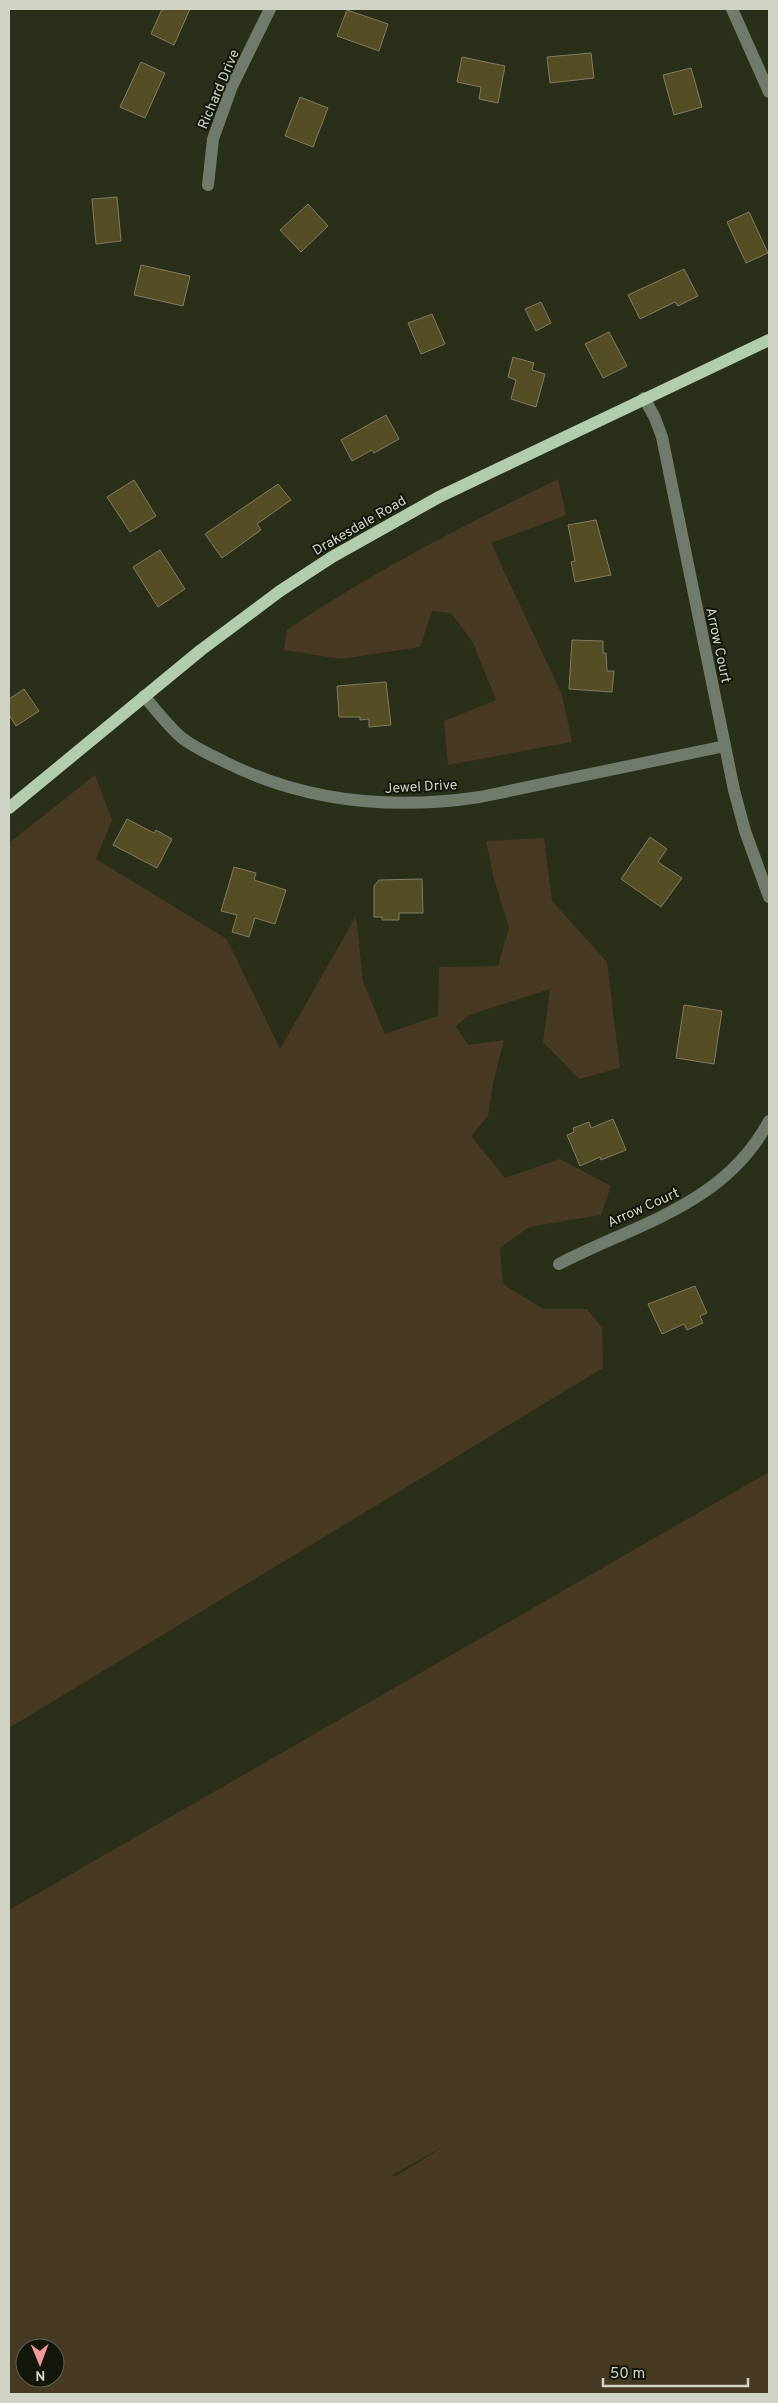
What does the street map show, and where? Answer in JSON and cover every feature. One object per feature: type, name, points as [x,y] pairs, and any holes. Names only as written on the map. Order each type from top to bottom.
[{"type":"main road","name":"Drakesdale Road","points":[[9,808],[144,696],[274,596],[365,537],[464,484],[769,340]]},
{"type":"street","name":"Richard Drive","points":[[208,185],[213,140],[232,86],[270,9]]},
{"type":"street","points":[[732,9],[769,92]]},
{"type":"street","name":"Arrow Court","points":[[644,398],[655,418],[662,438],[725,746],[745,831],[769,897]]},
{"type":"street","name":"Jewel Drive","points":[[144,696],[182,738],[245,772],[279,784],[317,794],[380,803],[445,802],[725,746]]},
{"type":"street","name":"Arrow Court","points":[[559,1264],[598,1244],[683,1207],[701,1195],[738,1163],[755,1143],[769,1121]]},
{"type":"shaded area","points":[[558,479],[566,515],[491,543],[562,695],[572,742],[448,765],[444,721],[496,700],[472,641],[451,613],[432,611],[420,647],[341,659],[284,650],[287,630],[320,608],[386,568]]},
{"type":"shaded area","points":[[95,775],[112,820],[96,859],[227,939],[280,1049],[356,916],[363,982],[385,1034],[438,1016],[439,967],[498,966],[509,928],[494,879],[486,841],[544,838],[552,901],[607,962],[620,1068],[579,1079],[543,1042],[550,989],[469,1015],[456,1026],[468,1045],[504,1040],[493,1083],[488,1116],[471,1136],[505,1178],[560,1159],[611,1186],[601,1215],[529,1227],[500,1248],[503,1284],[543,1309],[587,1309],[602,1328],[603,1368],[9,1728],[9,843]]},
{"type":"shaded area","points":[[769,1472],[769,2394],[9,2394],[9,1910]],"holes":[[[446,2145],[396,2176],[391,2175]]]},
{"type":"building","points":[[162,9],[190,9],[174,45],[151,34]]},
{"type":"building","points":[[347,10],[388,24],[379,51],[337,36]]},
{"type":"building","points":[[591,53],[594,78],[550,83],[547,57]]},
{"type":"building","points":[[462,57],[505,66],[498,103],[479,99],[481,87],[457,82]]},
{"type":"building","points":[[141,62],[165,73],[145,118],[120,107]]},
{"type":"building","points":[[691,68],[702,107],[674,115],[663,75]]},
{"type":"building","points":[[300,97],[328,108],[313,147],[285,136]]},
{"type":"building","points":[[117,197],[121,241],[96,244],[92,199]]},
{"type":"building","points":[[308,204],[328,226],[301,252],[280,230]]},
{"type":"building","points":[[749,212],[768,253],[746,263],[727,222]]},
{"type":"building","points":[[141,265],[190,276],[183,306],[134,295]]},
{"type":"building","points":[[684,269],[698,296],[678,306],[675,302],[640,319],[628,295]]},
{"type":"building","points":[[541,302],[551,323],[536,331],[525,309]]},
{"type":"building","points":[[432,314],[445,344],[421,354],[408,323]]},
{"type":"building","points":[[609,332],[627,366],[603,378],[585,344]]},
{"type":"building","points":[[513,357],[534,363],[532,370],[545,374],[536,407],[511,399],[516,380],[508,377]]},
{"type":"building","points":[[386,415],[399,439],[374,453],[372,450],[352,461],[341,440]]},
{"type":"building","points":[[134,480],[156,516],[130,532],[107,497]]},
{"type":"building","points":[[278,484],[291,500],[257,524],[261,530],[222,558],[205,534]]},
{"type":"building","points":[[596,520],[611,575],[575,582],[571,562],[575,561],[568,525]]},
{"type":"building","points":[[160,550],[185,589],[158,607],[133,567]]},
{"type":"building","points":[[572,640],[603,641],[603,653],[606,653],[607,671],[614,671],[612,692],[569,689]]},
{"type":"building","points":[[386,682],[391,725],[369,727],[369,719],[360,720],[360,717],[339,717],[337,686]]},
{"type":"building","points":[[24,689],[39,711],[16,726],[9,715],[9,699]]},
{"type":"building","points":[[127,819],[154,833],[156,830],[172,839],[157,868],[113,845]]},
{"type":"building","points":[[650,837],[667,849],[658,862],[682,878],[661,907],[621,879]]},
{"type":"building","points":[[234,867],[256,873],[254,880],[286,890],[275,924],[255,918],[249,937],[232,932],[237,915],[221,911]]},
{"type":"building","points":[[422,879],[423,913],[399,913],[399,920],[382,920],[382,917],[374,917],[374,886],[379,880]]},
{"type":"building","points":[[684,1005],[722,1011],[714,1064],[676,1058]]},
{"type":"building","points":[[613,1119],[626,1150],[601,1160],[600,1157],[580,1166],[567,1135],[574,1132],[573,1128],[589,1122],[591,1128]]},
{"type":"building","points":[[695,1286],[707,1313],[700,1316],[703,1323],[687,1330],[684,1324],[662,1334],[648,1304]]}]
